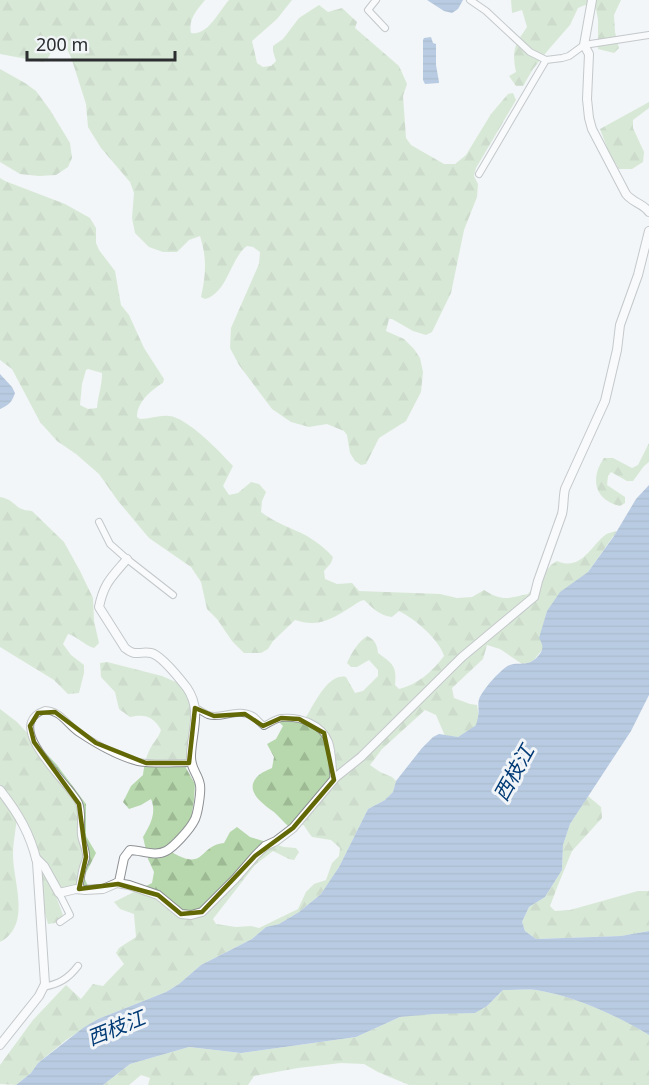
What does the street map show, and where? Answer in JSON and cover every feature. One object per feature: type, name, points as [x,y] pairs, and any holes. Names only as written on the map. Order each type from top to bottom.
[{"type":"street","points":[[376,0],[368,10],[385,28]]},
{"type":"street","points":[[470,0],[486,11],[530,52],[546,60],[569,56],[584,45],[649,35]]},
{"type":"street","points":[[592,0],[584,45],[589,54],[586,99],[589,118],[592,129],[626,194],[631,200],[648,209]]},
{"type":"street","points":[[479,174],[546,60]]},
{"type":"street","points":[[117,883],[158,895],[181,914],[197,915],[202,912],[265,846],[293,828],[334,780],[361,757],[462,657],[534,597],[562,514],[565,489],[605,401],[620,326],[638,275],[649,231]]},
{"type":"street","points":[[99,522],[110,544],[173,595]]},
{"type":"street","points":[[59,893],[76,889],[103,890],[117,883],[121,877],[124,858],[130,850],[166,852],[196,817],[201,787],[190,764],[196,714],[187,689],[158,656],[149,653],[135,654],[125,648],[99,607],[103,590],[127,560]]},
{"type":"street","points":[[195,708],[208,715],[218,716],[234,712],[245,714],[252,716],[264,726],[280,718],[310,722],[324,733],[330,744],[334,780]]},
{"type":"street","points":[[79,889],[86,857],[81,836],[79,804],[34,742],[30,726],[35,716],[45,710],[55,712],[77,732],[123,757],[146,763],[190,764]]},
{"type":"street","points":[[0,790],[18,814],[34,848],[45,984],[39,996],[0,1045]]},
{"type":"street","points":[[36,858],[44,866],[70,915],[60,922]]},
{"type":"street","points":[[43,987],[65,980],[78,966]]},
{"type":"highlighted area","points":[[195,708],[214,716],[245,714],[263,726],[281,718],[299,719],[324,733],[334,780],[293,828],[255,856],[202,912],[181,914],[158,895],[118,884],[79,889],[86,857],[79,804],[34,742],[30,726],[38,713],[55,712],[96,743],[146,763],[189,763]]},
{"type":"green space","points":[[0,0],[205,0],[192,19],[191,33],[197,33],[213,22],[229,0],[292,0],[277,19],[252,41],[257,63],[263,67],[271,66],[276,61],[273,46],[283,39],[299,18],[319,5],[328,12],[342,8],[357,22],[355,28],[399,66],[407,84],[403,96],[406,138],[411,145],[444,164],[455,164],[466,155],[491,114],[508,94],[513,93],[516,100],[476,168],[474,176],[478,184],[477,197],[464,230],[451,293],[432,332],[426,335],[389,319],[386,331],[404,339],[420,358],[423,372],[421,392],[406,421],[379,438],[366,464],[361,465],[355,461],[350,453],[347,435],[344,431],[327,424],[309,427],[291,422],[272,409],[239,365],[230,348],[231,328],[259,264],[260,252],[247,246],[237,258],[219,290],[205,299],[201,297],[205,266],[200,236],[189,240],[177,252],[163,252],[149,247],[135,233],[132,218],[134,193],[130,182],[101,148],[88,127],[86,104],[65,45],[59,43],[43,62],[0,54]]},
{"type":"green space","points":[[511,0],[621,0],[614,15],[619,48],[614,53],[598,49],[596,9],[585,5],[578,8],[570,25],[533,69],[523,86],[516,86],[509,76],[516,72],[515,48],[527,27],[522,10],[512,13]]},
{"type":"green space","points":[[0,69],[36,91],[70,143],[72,158],[68,167],[56,175],[20,174],[0,162]]},
{"type":"green space","points":[[649,102],[649,108],[633,120],[633,128],[644,152],[643,162],[632,169],[619,169],[609,153],[600,129]]},
{"type":"green space","points":[[0,178],[65,204],[90,218],[96,228],[96,243],[99,250],[115,271],[121,305],[129,315],[144,348],[164,379],[163,383],[142,401],[137,417],[140,419],[166,416],[176,418],[203,436],[233,466],[223,486],[229,495],[238,493],[251,482],[259,484],[266,492],[261,512],[311,538],[333,557],[324,571],[325,579],[337,584],[352,583],[359,591],[440,594],[457,598],[472,597],[484,590],[501,598],[510,598],[528,594],[551,565],[557,561],[572,563],[578,561],[605,535],[617,531],[588,572],[547,611],[540,638],[543,649],[532,662],[522,664],[500,649],[487,645],[483,659],[452,688],[454,698],[477,705],[479,716],[476,726],[458,737],[445,736],[436,715],[425,710],[382,749],[370,765],[396,781],[393,792],[385,800],[368,809],[339,867],[321,894],[299,912],[279,924],[266,927],[252,939],[201,965],[166,992],[98,1019],[66,1040],[16,1085],[0,1084],[0,1065],[33,1020],[66,985],[81,999],[93,984],[103,986],[124,964],[116,953],[119,948],[136,937],[134,914],[120,909],[114,902],[152,883],[154,872],[148,859],[143,837],[153,814],[153,804],[151,799],[129,809],[123,802],[131,786],[143,775],[147,755],[161,730],[148,717],[130,717],[119,709],[115,692],[101,677],[100,663],[107,662],[162,676],[178,683],[185,690],[190,706],[186,768],[195,784],[194,800],[191,820],[175,838],[173,853],[184,858],[197,859],[210,848],[224,843],[230,832],[237,827],[250,837],[284,847],[296,848],[299,852],[294,860],[273,851],[255,865],[213,919],[216,924],[259,928],[298,909],[306,892],[314,884],[326,880],[332,863],[339,856],[340,848],[331,840],[312,837],[303,825],[288,826],[260,801],[253,791],[254,781],[260,774],[272,768],[274,757],[267,744],[276,739],[283,726],[278,721],[303,722],[326,686],[339,677],[346,677],[355,693],[363,691],[378,676],[378,670],[369,660],[357,667],[351,667],[347,663],[361,641],[367,636],[375,643],[378,653],[393,666],[395,685],[399,689],[424,677],[444,656],[432,636],[412,619],[399,611],[392,617],[384,615],[364,600],[318,623],[295,620],[268,649],[261,653],[244,653],[207,609],[201,582],[191,567],[149,538],[99,474],[57,441],[40,422],[12,369],[0,360]],"holes":[[[86,370],[102,373],[97,408],[88,409],[80,405]]]},
{"type":"green space","points":[[649,443],[649,462],[633,481],[627,481],[611,472],[608,476],[607,485],[625,497],[625,503],[620,506],[605,499],[597,487],[596,480],[604,458],[613,458],[632,468],[638,465]]},
{"type":"green space","points":[[0,497],[10,500],[21,509],[32,511],[64,542],[93,598],[94,621],[99,643],[94,648],[68,634],[63,644],[71,655],[84,665],[79,693],[68,694],[54,680],[0,647]]},
{"type":"green space","points":[[0,709],[17,722],[57,765],[86,804],[86,836],[96,853],[84,877],[88,886],[70,886],[56,896],[63,915],[55,923],[48,924],[43,907],[38,853],[17,817],[13,855],[18,914],[16,925],[0,942]]},
{"type":"green space","points":[[588,796],[601,807],[602,818],[572,851],[550,906],[555,911],[570,910],[638,891],[649,891],[649,931],[621,936],[536,939],[525,931],[522,922],[529,907],[545,897],[562,870],[563,845],[570,824]]},
{"type":"green space","points":[[503,990],[536,990],[565,997],[623,1020],[649,1035],[649,1085],[409,1085],[364,1064],[341,1063],[254,1076],[248,1085],[148,1085],[150,1078],[141,1075],[129,1085],[103,1085],[130,1064],[189,1047],[241,1053],[356,1037],[400,1017],[487,1006]]},
{"type":"water","points":[[427,0],[463,0],[458,9],[452,13],[444,11]]},
{"type":"water","points":[[431,37],[433,43],[436,44],[439,83],[425,84],[423,80],[423,40]]},
{"type":"water","points":[[0,374],[15,393],[10,403],[0,409]]},
{"type":"water","name":"西枝江","points":[[649,485],[649,695],[631,731],[570,824],[563,845],[562,870],[545,897],[529,907],[522,922],[525,931],[536,939],[621,936],[649,931],[649,1035],[623,1020],[565,997],[536,990],[503,990],[487,1006],[475,1013],[400,1017],[356,1037],[241,1053],[189,1047],[130,1064],[103,1085],[16,1085],[31,1073],[38,1063],[83,1028],[98,1019],[166,992],[201,965],[252,939],[266,927],[279,924],[299,912],[321,894],[339,867],[368,809],[385,800],[393,792],[396,781],[422,748],[439,734],[458,737],[475,726],[478,703],[483,691],[492,680],[510,665],[530,662],[539,655],[542,647],[539,638],[547,611],[560,592],[588,572],[614,536],[636,499]]}]
